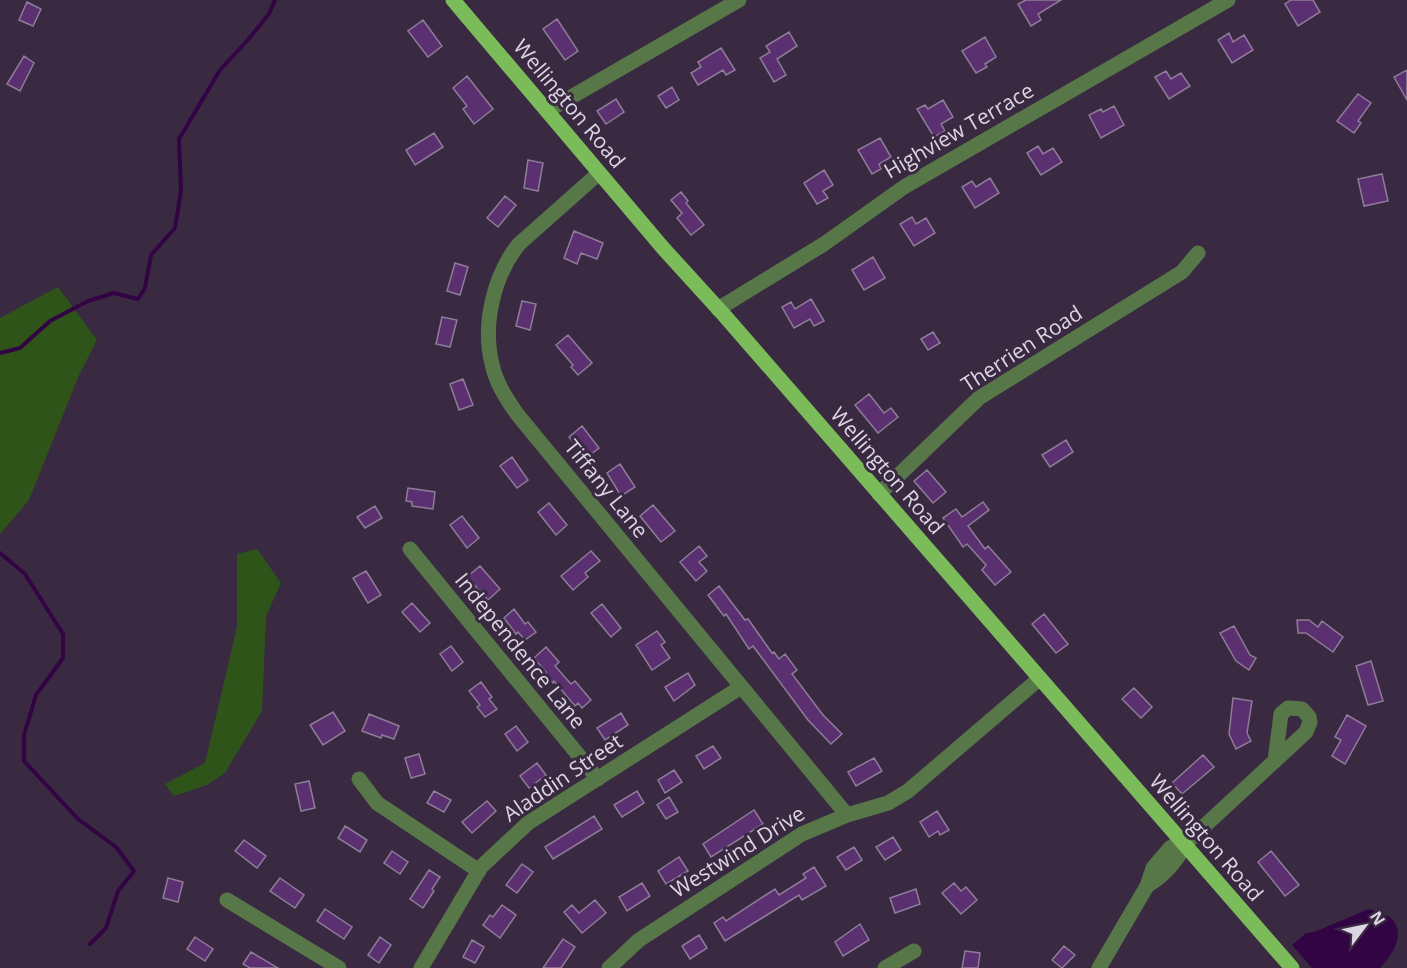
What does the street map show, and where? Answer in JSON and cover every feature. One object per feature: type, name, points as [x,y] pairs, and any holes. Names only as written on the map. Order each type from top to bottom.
[{"type":"main road","name":"Wellington Road","points":[[453,0],[599,173],[1292,968]]},
{"type":"street","points":[[547,111],[739,0]]},
{"type":"street","name":"Highview Terrace","points":[[718,309],[824,244],[904,187],[1228,0]]},
{"type":"street","name":"Tiffany Lane","points":[[599,173],[532,232],[510,255],[498,280],[491,308],[489,335],[491,363],[500,389],[517,414],[847,815]]},
{"type":"street","name":"Therrien Road","points":[[879,494],[979,398],[1182,272],[1198,253]]},
{"type":"street","name":"Independence Lane","points":[[410,549],[598,779]]},
{"type":"street","name":"Westwind Drive","points":[[609,968],[639,940],[778,848],[802,834],[847,815],[888,803],[908,791],[1039,679]]},
{"type":"street","name":"Aladdin Street","points":[[421,968],[479,871],[507,841],[528,823],[741,687]]},
{"type":"street","points":[[1098,968],[1147,886],[1158,879],[1180,855],[1185,844],[1275,761]]},
{"type":"street","points":[[359,779],[377,802],[479,871]]},
{"type":"street","points":[[227,900],[339,968]]},
{"type":"street","points":[[885,968],[914,951]]},
{"type":"green space","points":[[58,287],[97,340],[79,375],[29,500],[0,534],[0,318]]},
{"type":"green space","points":[[257,549],[281,583],[266,616],[262,711],[225,773],[207,785],[174,796],[165,784],[205,763],[237,627],[237,554]]},
{"type":"shaded area","points":[[1369,909],[1391,918],[1398,931],[1393,951],[1380,968],[1312,968],[1292,945],[1306,933],[1314,932]]},
{"type":"building","points":[[1026,0],[1061,0],[1038,14],[1041,20],[1031,26],[1018,4]]},
{"type":"building","points":[[1291,0],[1313,0],[1320,12],[1298,26],[1285,4]]},
{"type":"building","points":[[27,2],[41,9],[33,26],[19,20]]},
{"type":"building","points":[[557,19],[578,51],[565,60],[543,29]]},
{"type":"building","points":[[423,20],[442,46],[428,57],[408,31]]},
{"type":"building","points":[[789,32],[797,46],[777,59],[786,75],[774,82],[760,58],[770,52],[766,46]]},
{"type":"building","points":[[1229,33],[1233,42],[1244,35],[1253,50],[1232,63],[1218,40]]},
{"type":"building","points":[[985,37],[996,57],[985,64],[987,67],[976,73],[962,51]]},
{"type":"building","points":[[721,48],[735,70],[726,75],[723,70],[698,85],[691,73],[701,67],[698,62]]},
{"type":"building","points":[[24,56],[34,63],[20,91],[7,84]]},
{"type":"building","points":[[1407,70],[1407,100],[1394,77]]},
{"type":"building","points":[[1166,71],[1171,79],[1181,73],[1190,86],[1169,99],[1155,77]]},
{"type":"building","points":[[467,76],[493,109],[474,124],[463,109],[467,106],[453,88]]},
{"type":"building","points":[[672,87],[679,100],[666,108],[658,96]]},
{"type":"building","points":[[1358,94],[1371,103],[1358,121],[1361,123],[1354,133],[1337,121]]},
{"type":"building","points":[[616,99],[624,112],[606,124],[597,111]]},
{"type":"building","points":[[943,100],[953,117],[941,124],[945,131],[934,137],[917,109],[925,105],[928,109]]},
{"type":"building","points":[[1114,106],[1124,125],[1101,138],[1089,115],[1101,109],[1103,112]]},
{"type":"building","points":[[434,133],[443,147],[415,165],[406,150]]},
{"type":"building","points":[[880,138],[891,157],[879,164],[881,169],[872,174],[858,150]]},
{"type":"building","points":[[1038,146],[1043,154],[1053,148],[1062,162],[1041,175],[1027,153]]},
{"type":"building","points":[[528,160],[543,163],[538,191],[524,188]]},
{"type":"building","points":[[824,170],[833,185],[823,191],[828,198],[817,204],[804,183]]},
{"type":"building","points":[[1382,174],[1388,201],[1364,206],[1358,179]]},
{"type":"building","points":[[990,178],[999,193],[975,208],[962,187],[972,181],[976,187]]},
{"type":"building","points":[[681,192],[688,201],[686,203],[704,225],[691,235],[677,218],[682,213],[671,200]]},
{"type":"building","points":[[505,196],[516,205],[498,227],[487,218]]},
{"type":"building","points":[[912,217],[916,224],[926,218],[935,233],[914,246],[900,224]]},
{"type":"building","points":[[574,231],[603,243],[597,259],[581,253],[577,264],[564,258]]},
{"type":"building","points":[[873,257],[885,278],[864,290],[852,270]]},
{"type":"building","points":[[455,263],[468,267],[460,295],[447,291]]},
{"type":"building","points":[[811,299],[824,321],[814,326],[810,319],[794,328],[782,307],[791,302],[795,309]]},
{"type":"building","points":[[522,301],[536,304],[530,330],[516,326]]},
{"type":"building","points":[[442,317],[457,320],[450,347],[436,344]]},
{"type":"building","points":[[933,332],[940,343],[928,350],[921,339]]},
{"type":"building","points":[[568,335],[592,363],[578,375],[571,367],[573,365],[556,345]]},
{"type":"building","points":[[463,379],[473,405],[459,410],[450,384]]},
{"type":"building","points":[[869,394],[884,413],[891,408],[898,417],[878,433],[855,405]]},
{"type":"building","points":[[582,426],[599,448],[586,458],[569,437]]},
{"type":"building","points":[[1066,440],[1073,452],[1050,467],[1042,455]]},
{"type":"building","points":[[512,457],[528,480],[517,488],[500,466]]},
{"type":"building","points":[[620,464],[635,487],[621,496],[607,473]]},
{"type":"building","points":[[927,470],[946,492],[933,503],[914,481]]},
{"type":"building","points":[[408,488],[435,492],[433,509],[412,506],[412,502],[406,501]]},
{"type":"building","points":[[983,502],[989,510],[968,526],[985,549],[988,546],[1011,572],[995,585],[982,570],[986,565],[967,544],[963,547],[943,518],[956,509],[962,517]]},
{"type":"building","points":[[549,503],[567,525],[556,535],[538,512]]},
{"type":"building","points":[[653,505],[675,531],[661,542],[640,516]]},
{"type":"building","points":[[375,506],[382,518],[365,528],[357,517]]},
{"type":"building","points":[[462,516],[479,538],[467,548],[450,525]]},
{"type":"building","points":[[699,546],[707,556],[699,562],[707,571],[696,581],[680,562]]},
{"type":"building","points":[[591,551],[600,561],[585,573],[588,577],[573,590],[561,576]]},
{"type":"building","points":[[480,566],[500,589],[488,600],[467,577]]},
{"type":"building","points":[[366,571],[381,595],[368,603],[353,578]]},
{"type":"building","points":[[719,586],[745,620],[748,619],[772,653],[774,652],[779,659],[785,654],[797,670],[792,674],[823,715],[842,734],[831,744],[808,720],[753,646],[749,649],[726,614],[724,616],[708,595]]},
{"type":"building","points":[[412,603],[430,623],[420,632],[402,612]]},
{"type":"building","points":[[602,604],[621,628],[611,637],[591,613]]},
{"type":"building","points":[[514,609],[525,624],[528,622],[536,632],[525,640],[518,632],[516,634],[504,618]]},
{"type":"building","points":[[1044,614],[1068,644],[1056,653],[1032,624]]},
{"type":"building","points":[[1297,620],[1309,620],[1318,627],[1322,621],[1343,637],[1333,652],[1306,633],[1298,633]]},
{"type":"building","points":[[1234,626],[1250,655],[1256,658],[1249,670],[1236,661],[1220,633]]},
{"type":"building","points":[[657,631],[665,642],[661,645],[670,658],[652,670],[636,645]]},
{"type":"building","points":[[451,646],[463,662],[452,671],[440,654]]},
{"type":"building","points":[[546,647],[559,662],[555,666],[571,684],[575,681],[591,700],[582,708],[578,703],[575,706],[545,674],[546,672],[534,658]]},
{"type":"building","points":[[1371,661],[1383,701],[1368,705],[1356,666]]},
{"type":"building","points":[[688,673],[695,685],[674,701],[665,687]]},
{"type":"building","points":[[481,682],[492,697],[489,699],[497,709],[485,717],[477,707],[480,705],[469,691]]},
{"type":"building","points":[[1134,688],[1152,707],[1141,718],[1122,699]]},
{"type":"building","points":[[1233,698],[1252,701],[1247,733],[1251,741],[1236,749],[1229,734]]},
{"type":"building","points":[[333,712],[345,731],[323,745],[310,725]]},
{"type":"building","points":[[621,713],[628,725],[605,740],[597,728]]},
{"type":"building","points":[[369,714],[399,726],[394,739],[382,735],[381,738],[362,731]]},
{"type":"building","points":[[1347,715],[1366,726],[1345,764],[1332,756],[1341,740],[1335,737]]},
{"type":"building","points":[[516,726],[528,742],[517,751],[505,734]]},
{"type":"building","points":[[713,746],[721,758],[704,769],[696,756]]},
{"type":"building","points":[[419,754],[425,774],[411,778],[405,758]]},
{"type":"building","points":[[1203,755],[1214,767],[1182,794],[1172,783]]},
{"type":"building","points":[[874,758],[882,771],[856,786],[848,772]]},
{"type":"building","points":[[537,763],[546,775],[529,788],[520,776]]},
{"type":"building","points":[[674,770],[682,782],[665,793],[658,780]]},
{"type":"building","points":[[309,781],[315,808],[301,811],[295,784]]},
{"type":"building","points":[[434,791],[451,800],[444,812],[427,803]]},
{"type":"building","points":[[637,791],[644,803],[622,817],[614,805]]},
{"type":"building","points":[[669,797],[678,812],[666,819],[657,805]]},
{"type":"building","points":[[487,801],[496,811],[472,833],[462,822]]},
{"type":"building","points":[[754,810],[763,824],[711,857],[703,844]]},
{"type":"building","points":[[937,811],[949,830],[940,835],[938,831],[929,837],[920,822]]},
{"type":"building","points":[[594,816],[602,829],[553,859],[545,847]]},
{"type":"building","points":[[345,826],[367,840],[360,852],[338,838]]},
{"type":"building","points":[[893,837],[901,850],[885,860],[876,847]]},
{"type":"building","points":[[244,840],[266,856],[257,868],[235,851]]},
{"type":"building","points":[[854,847],[862,860],[846,870],[837,857]]},
{"type":"building","points":[[392,851],[408,862],[400,874],[384,863]]},
{"type":"building","points":[[1271,851],[1299,885],[1285,896],[1258,862]]},
{"type":"building","points":[[679,857],[688,871],[666,884],[658,871]]},
{"type":"building","points":[[522,864],[533,872],[517,893],[506,885]]},
{"type":"building","points":[[814,867],[826,886],[802,900],[799,895],[725,941],[714,923],[723,917],[726,921],[775,889],[779,895],[806,878],[803,874]]},
{"type":"building","points":[[429,870],[440,877],[423,908],[410,899]]},
{"type":"building","points":[[168,878],[183,882],[178,902],[163,898]]},
{"type":"building","points":[[280,878],[304,895],[295,908],[270,891]]},
{"type":"building","points":[[642,883],[650,896],[627,911],[619,897]]},
{"type":"building","points":[[954,883],[961,891],[966,887],[977,900],[961,914],[942,893]]},
{"type":"building","points":[[916,889],[920,904],[895,913],[890,898]]},
{"type":"building","points":[[595,900],[606,913],[582,933],[564,912],[572,905],[579,913]]},
{"type":"building","points":[[502,905],[516,915],[500,938],[483,925],[490,915],[493,917]]},
{"type":"building","points":[[325,909],[352,927],[344,939],[317,921]]},
{"type":"building","points":[[860,924],[869,940],[843,956],[835,942]]},
{"type":"building","points":[[699,935],[707,948],[690,959],[682,946]]},
{"type":"building","points":[[195,937],[213,949],[205,961],[187,949]]},
{"type":"building","points":[[380,937],[391,945],[379,963],[368,955]]},
{"type":"building","points":[[563,939],[575,947],[561,968],[543,968]]},
{"type":"building","points":[[472,940],[484,947],[475,963],[463,957]]},
{"type":"building","points":[[1064,946],[1075,955],[1062,968],[1052,960]]},
{"type":"building","points":[[965,951],[980,953],[978,968],[962,968]]},
{"type":"building","points":[[251,952],[278,968],[250,968],[243,964]]},
{"type":"waterway","points":[[0,353],[20,348],[50,321],[88,301],[114,293],[138,299],[145,288],[151,255],[175,228],[181,191],[179,139],[220,70],[269,14],[275,0]]},
{"type":"waterway","points":[[0,553],[25,574],[63,634],[63,658],[36,695],[24,735],[24,761],[78,819],[116,847],[134,871],[118,891],[106,928],[90,944]]}]
